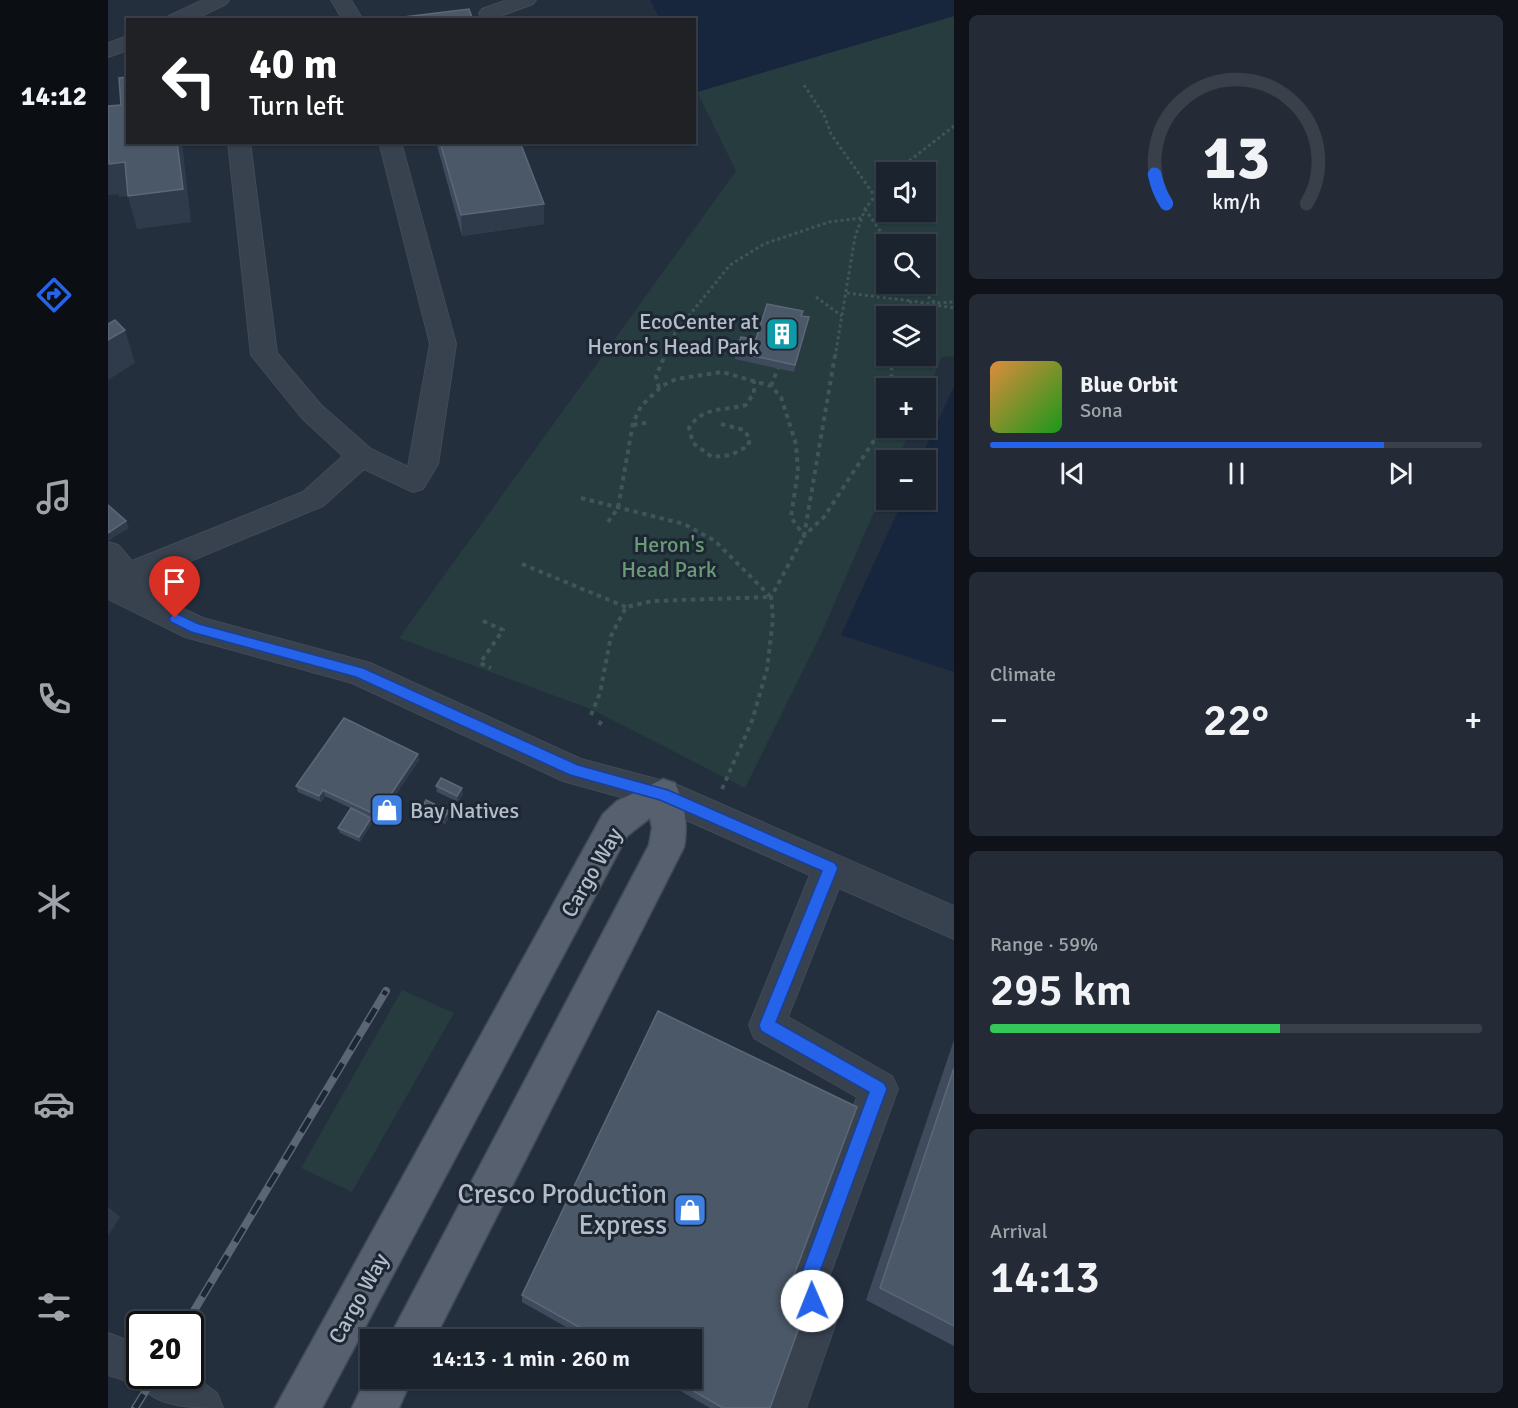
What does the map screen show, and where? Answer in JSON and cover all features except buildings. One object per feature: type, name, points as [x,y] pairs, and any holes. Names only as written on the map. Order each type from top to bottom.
[{"type":"main road","points":[[416,1329],[666,847],[670,828],[663,794]]},
{"type":"main road","name":"Cargo Way","points":[[298,1408],[615,825],[629,812],[663,794]]},
{"type":"main road","points":[[375,1408],[384,1389]]},
{"type":"street","points":[[180,18],[219,0]]},
{"type":"street","points":[[341,0],[352,18]]},
{"type":"street","points":[[491,18],[489,13],[526,0]]},
{"type":"street","points":[[108,51],[126,43]]},
{"type":"street","points":[[239,144],[264,355],[312,412],[361,456],[413,482],[424,464],[443,344],[391,144]]},
{"type":"street","points":[[118,581],[313,499],[361,456]]},
{"type":"street","points":[[108,553],[118,581],[155,608],[196,628],[359,672],[575,771],[663,794],[954,923]]},
{"type":"street","points":[[785,1408],[815,1322],[808,1280],[879,1089],[767,1025],[830,868]]},
{"type":"street","points":[[108,1354],[126,1361]]},
{"type":"street","points":[[177,1389],[202,1408]]},
{"type":"path","points":[[804,85],[824,115],[831,134],[874,195],[865,209],[855,237],[804,536]]},
{"type":"path","points":[[908,162],[954,126]]},
{"type":"path","points":[[865,209],[882,234]]},
{"type":"path","points":[[659,388],[656,376],[675,333],[730,265],[764,244],[829,222],[861,218]]},
{"type":"path","points":[[847,293],[912,301],[954,302]]},
{"type":"path","points":[[926,294],[936,303],[954,308]]},
{"type":"path","points":[[816,297],[842,316]]},
{"type":"path","points":[[905,306],[912,301]]},
{"type":"path","points":[[771,386],[777,368]]},
{"type":"path","points":[[608,522],[618,508],[633,425],[640,406],[659,388],[688,375],[729,373],[771,386],[781,397],[792,426],[798,471],[791,517],[804,536]]},
{"type":"path","points":[[721,424],[744,430],[750,439],[748,446],[731,455],[712,457],[693,443],[689,428],[695,417],[702,411],[746,405],[754,393],[754,381]]},
{"type":"path","points":[[633,425],[651,422]]},
{"type":"path","points":[[771,597],[804,536],[824,517],[876,437]]},
{"type":"path","points":[[581,498],[684,524],[715,542],[771,597],[773,607],[770,650],[762,690],[738,756],[708,814]]},
{"type":"path","points":[[522,564],[626,607],[653,601],[771,597]]},
{"type":"path","points":[[591,715],[600,693],[611,636],[626,607]]},
{"type":"path","points":[[483,621],[503,630],[480,663],[491,668]]},
{"type":"green space","name":"Heron's Head Park","points":[[954,16],[954,356],[942,357],[933,378],[876,378],[876,438],[907,438],[901,450],[876,450],[876,507],[822,632],[745,788],[593,710],[399,638],[736,171],[697,92]]},
{"type":"green space","points":[[402,990],[454,1013],[352,1192],[301,1168]]},
{"type":"water","points":[[650,0],[954,0],[954,16],[697,92],[696,18],[659,18]]},
{"type":"water","points":[[954,386],[954,672],[841,635],[898,510],[936,510],[936,450],[925,450],[930,438],[936,438],[936,425]]},
{"type":"railway","points":[[194,1311],[386,991]]},
{"type":"railway","points":[[135,1408],[147,1389]]},
{"type":"place","name":"EcoCenter at Heron's Head Park","points":[[782,334]]},
{"type":"place","name":"Bay Natives","points":[[387,810]]},
{"type":"place","name":"Cresco Production Express","points":[[690,1210]]},
{"type":"route","points":[[175,618],[196,628],[359,672],[575,771],[663,794],[830,868],[767,1025],[879,1089],[808,1280],[812,1301]]}]
